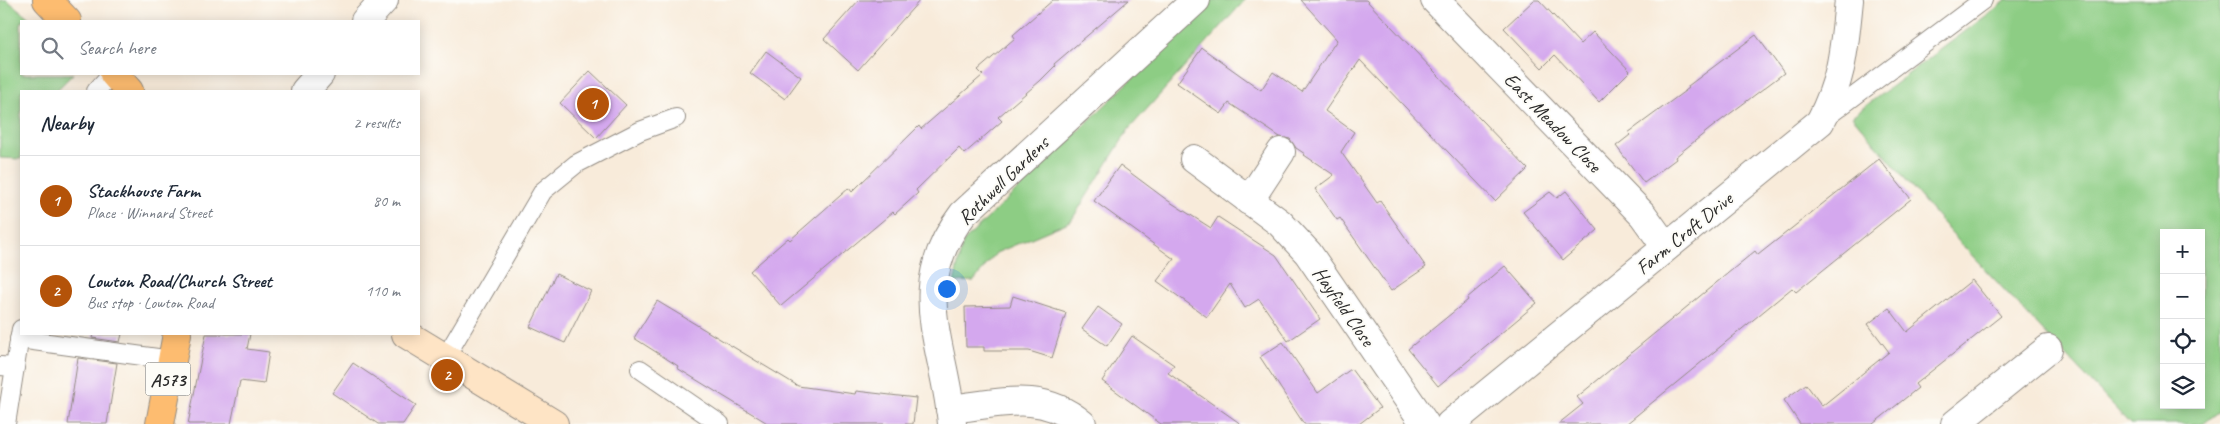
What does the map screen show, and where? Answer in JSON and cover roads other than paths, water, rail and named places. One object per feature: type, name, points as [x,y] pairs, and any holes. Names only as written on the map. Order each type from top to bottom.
[{"type":"main road","points":[[48,0],[66,20]]},
{"type":"main road","points":[[113,75],[128,90]]},
{"type":"main road","points":[[408,335],[554,424]]},
{"type":"main road","name":"A573","points":[[160,424],[174,347]]},
{"type":"street","points":[[366,20],[384,0]]},
{"type":"street","name":"East Meadow Close","points":[[1436,0],[1643,215],[1666,247]]},
{"type":"street","name":"Farm Croft Drive","points":[[1450,424],[1820,122],[1836,90],[1841,71],[1849,0]]},
{"type":"street","name":"Rothwell Gardens","points":[[951,417],[933,323],[932,294],[935,273],[949,232],[963,214],[1191,2]]},
{"type":"street","points":[[306,90],[319,75]]},
{"type":"street","points":[[1249,201],[1281,152]]},
{"type":"street","name":"Hayfield Close","points":[[1194,159],[1280,223],[1308,253],[1426,424]]},
{"type":"street","points":[[1954,424],[2048,349]]},
{"type":"street","points":[[951,417],[1028,400],[1051,406],[1073,416],[1082,424]]},
{"type":"lane","points":[[1820,122],[1983,0]]},
{"type":"lane","points":[[97,90],[111,75]]},
{"type":"lane","points":[[445,358],[543,191],[576,164],[640,131],[676,118]]},
{"type":"lane","points":[[6,424],[8,366],[20,334]]},
{"type":"lane","points":[[32,335],[174,347]]},
{"type":"lane","points":[[640,369],[720,424]]},
{"type":"place","name":"Stackhouse Farm","points":[[593,104]]},
{"type":"place","name":"Lowton Road/Church Street","points":[[447,375]]}]
